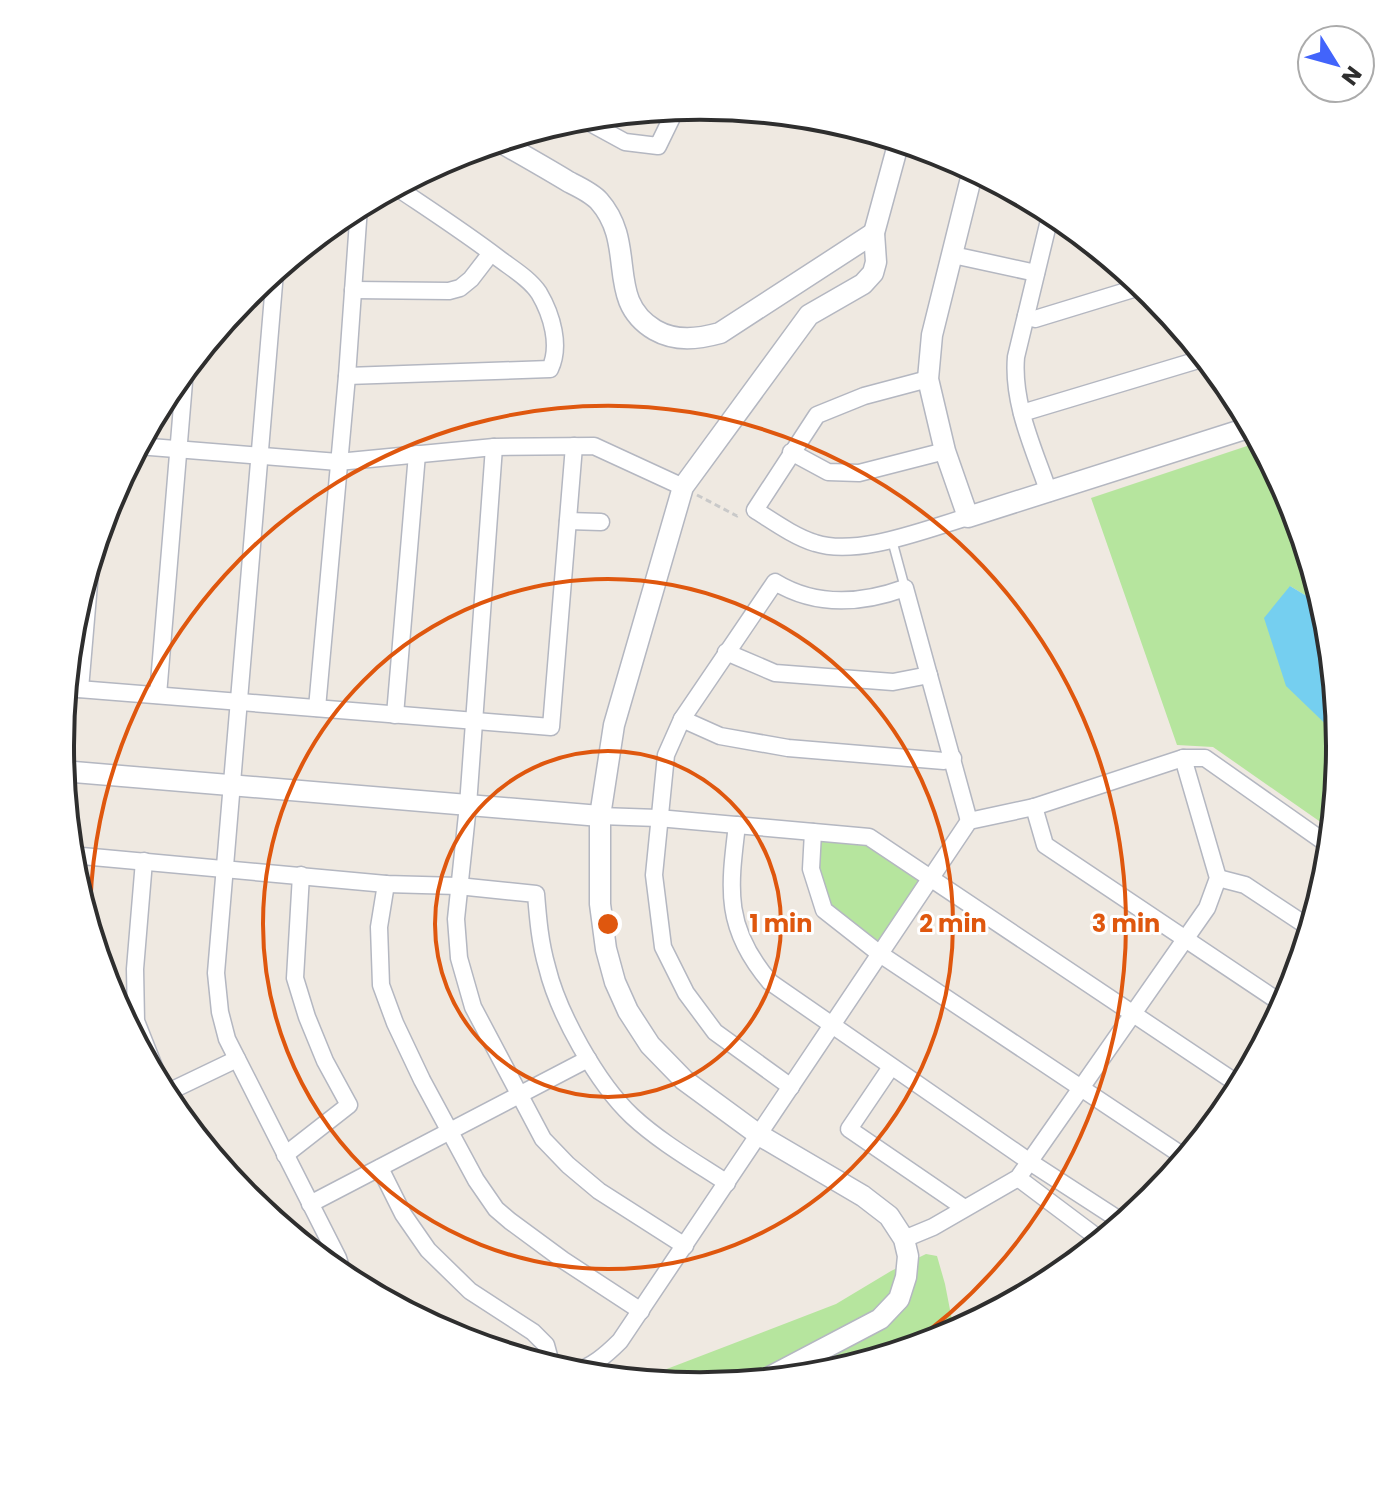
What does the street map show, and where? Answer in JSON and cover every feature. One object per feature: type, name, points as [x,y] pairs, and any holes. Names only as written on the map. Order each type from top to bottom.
[{"type":"street","points":[[601,129],[625,142],[658,146],[670,121]]},
{"type":"street","points":[[513,150],[597,198],[613,219],[618,234],[623,255],[623,284],[630,307],[643,323],[661,333],[683,339],[720,333],[874,233]]},
{"type":"street","points":[[792,1365],[880,1319],[899,1299],[908,1256],[904,1239],[889,1216],[863,1196],[759,1135],[684,1080],[650,1045],[628,1011],[615,982],[606,949],[600,904],[600,816],[614,725],[683,487],[809,315],[863,284],[873,273],[876,262],[874,233],[896,152]]},
{"type":"street","points":[[968,517],[945,451],[928,379],[932,335],[970,182]]},
{"type":"street","points":[[347,376],[550,369],[555,358],[550,317],[538,292],[522,275],[406,194]]},
{"type":"street","points":[[317,708],[358,222]]},
{"type":"street","points":[[1048,226],[1015,376],[1022,413],[1049,493]]},
{"type":"street","points":[[353,290],[449,291],[460,288],[491,253]]},
{"type":"street","points":[[953,255],[1036,273]]},
{"type":"street","points":[[1122,292],[1123,286]]},
{"type":"street","points":[[274,289],[216,973],[220,1012],[227,1039],[337,1256]]},
{"type":"street","points":[[1026,316],[1035,319],[1128,290]]},
{"type":"street","points":[[1022,413],[1194,361]]},
{"type":"street","points":[[928,379],[864,396],[817,415],[755,510],[823,545],[859,546],[892,540],[1049,493],[1240,431]]},
{"type":"street","points":[[158,695],[183,395]]},
{"type":"street","points":[[77,688],[551,727],[574,446]]},
{"type":"street","points":[[151,447],[338,462],[494,447],[594,446],[683,487]]},
{"type":"street","points":[[494,447],[468,805],[458,886],[456,919],[459,958],[473,1007],[543,1139],[599,1191],[685,1246]]},
{"type":"street","points":[[791,452],[828,472],[859,473],[945,451]]},
{"type":"street","points":[[395,715],[417,454]]},
{"type":"street","points":[[568,521],[601,522]]},
{"type":"street","points":[[791,1087],[715,1032],[686,993],[663,947],[654,875],[666,755],[682,719],[775,582],[790,591],[826,601],[861,599],[905,588],[969,821]]},
{"type":"street","points":[[726,652],[775,673],[893,682],[929,675]]},
{"type":"street","points":[[682,719],[720,736],[788,748],[944,761],[953,758]]},
{"type":"street","points":[[904,1239],[933,1227],[1018,1178],[1207,908],[1218,878],[1183,758]]},
{"type":"street","points":[[595,1363],[620,1341],[641,1311],[969,821],[1034,807],[1183,758],[1205,758],[1319,838]]},
{"type":"street","points":[[75,772],[869,837],[1230,1079]]},
{"type":"street","points":[[1034,807],[1045,845],[1273,998]]},
{"type":"street","points":[[737,825],[730,882],[733,918],[757,966],[770,982],[1114,1216]]},
{"type":"street","points":[[813,832],[811,869],[824,910],[880,954],[1177,1152]]},
{"type":"street","points":[[84,856],[386,884],[458,886],[536,894],[547,969],[588,1059],[607,1089],[632,1116],[727,1183]]},
{"type":"street","points":[[136,1016],[135,969],[144,861]]},
{"type":"street","points":[[285,1155],[349,1105],[325,1061],[295,978],[301,875]]},
{"type":"street","points":[[1218,878],[1245,885],[1301,922]]},
{"type":"street","points":[[386,884],[379,927],[381,985],[395,1023],[450,1132],[496,1209],[563,1260],[641,1311]]},
{"type":"street","points":[[176,1088],[237,1059]]},
{"type":"street","points":[[310,1204],[588,1059]]},
{"type":"street","points":[[891,1067],[849,1129],[963,1207]]},
{"type":"street","points":[[380,1168],[403,1214],[428,1250],[470,1291],[533,1332],[546,1345],[548,1353]]},
{"type":"street","points":[[1018,1178],[1092,1234]]},
{"type":"lane","points":[[892,540],[905,588]]},
{"type":"path","points":[[683,487],[737,516],[755,510]]},
{"type":"green space","points":[[1248,446],[1278,507],[1308,597],[1290,586],[1325,710],[1322,823],[1213,747],[1177,745],[1091,498]]},
{"type":"green space","points":[[823,838],[872,847],[923,882],[881,944],[876,944],[849,922],[831,903],[818,863],[818,844]]},
{"type":"green space","points":[[926,1254],[937,1256],[952,1320],[901,1339],[822,1360],[741,1371],[661,1371],[836,1304]]},
{"type":"water","points":[[1290,586],[1308,597],[1321,665],[1325,724],[1286,686],[1264,618]]}]
